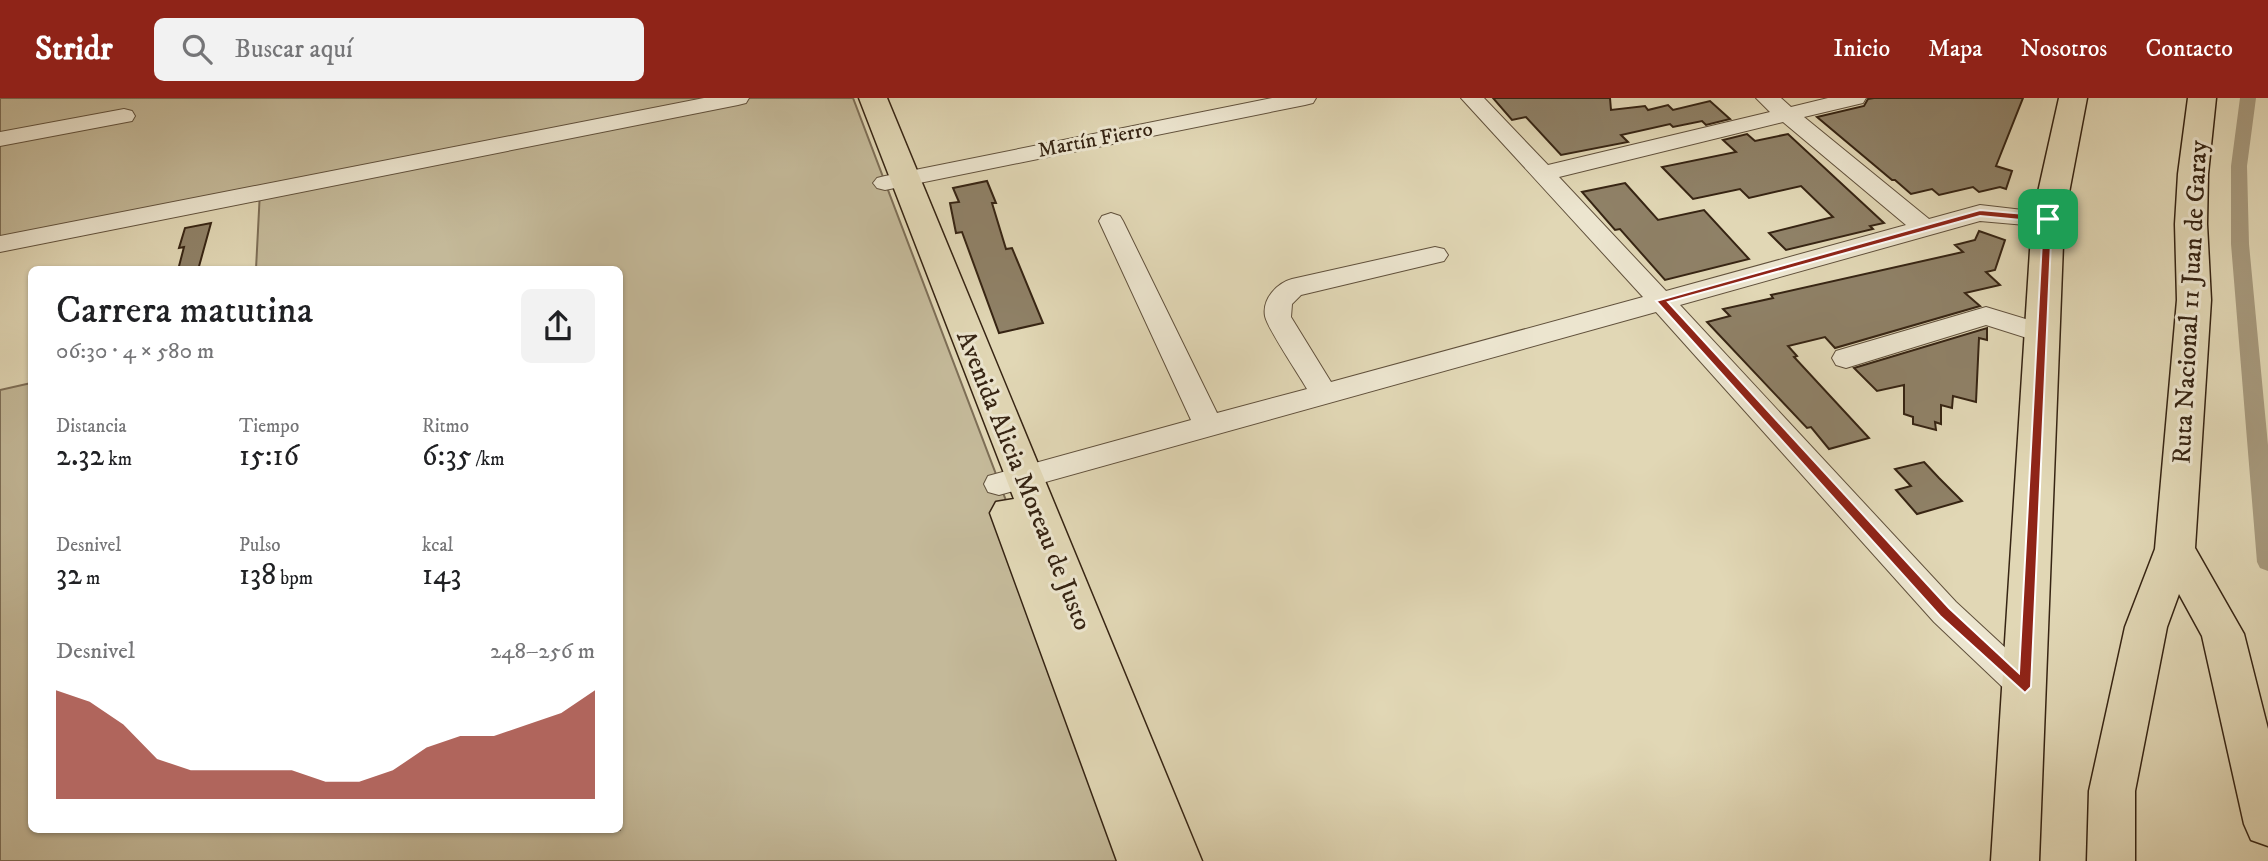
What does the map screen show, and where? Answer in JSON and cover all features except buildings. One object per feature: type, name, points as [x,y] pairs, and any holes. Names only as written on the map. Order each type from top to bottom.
[{"type":"main road","name":"Avenida Alicia Moreau de Justo","points":[[853,98],[895,180],[1011,480],[1141,861]]},
{"type":"main road","name":"Avenida Alicia Moreau de Justo","points":[[873,98],[895,180]]},
{"type":"main road","points":[[2015,861],[2048,219],[2073,98]]},
{"type":"main road","name":"Ruta Nacional 11 Juan de Garay","points":[[2111,861],[2112,791],[2146,626],[2175,549],[2194,300],[2191,261],[2193,186],[2202,98]]},
{"type":"main road","name":"Avenida Alicia Moreau de Justo","points":[[1011,480],[1178,861]]},
{"type":"main road","points":[[2175,549],[2223,634],[2268,824]]},
{"type":"street","points":[[0,244],[738,98]]},
{"type":"street","name":"Martín Fierro","points":[[895,180],[1305,98]]},
{"type":"street","points":[[1472,98],[1945,612],[2025,687]]},
{"type":"street","points":[[1767,98],[1925,228]]},
{"type":"street","points":[[1542,174],[1855,98]]},
{"type":"street","points":[[0,139],[124,116]]},
{"type":"street","points":[[1011,480],[1980,213],[2048,219]]},
{"type":"street","points":[[1111,221],[1208,425]]},
{"type":"street","points":[[1324,394],[1278,317],[1279,302],[1292,288],[1435,255]]},
{"type":"street","points":[[1846,358],[1986,316],[2043,334]]},
{"type":"shaded area","points":[[0,98],[853,98],[1143,861],[0,861],[0,390],[28,384],[28,833],[623,833],[623,266],[256,266],[260,191],[0,242]]},
{"type":"waterway","points":[[2248,98],[2239,166],[2240,244],[2268,562]]},
{"type":"route","points":[[1980,213],[2048,219],[2025,687],[1945,612],[1661,301],[1980,213]]}]
